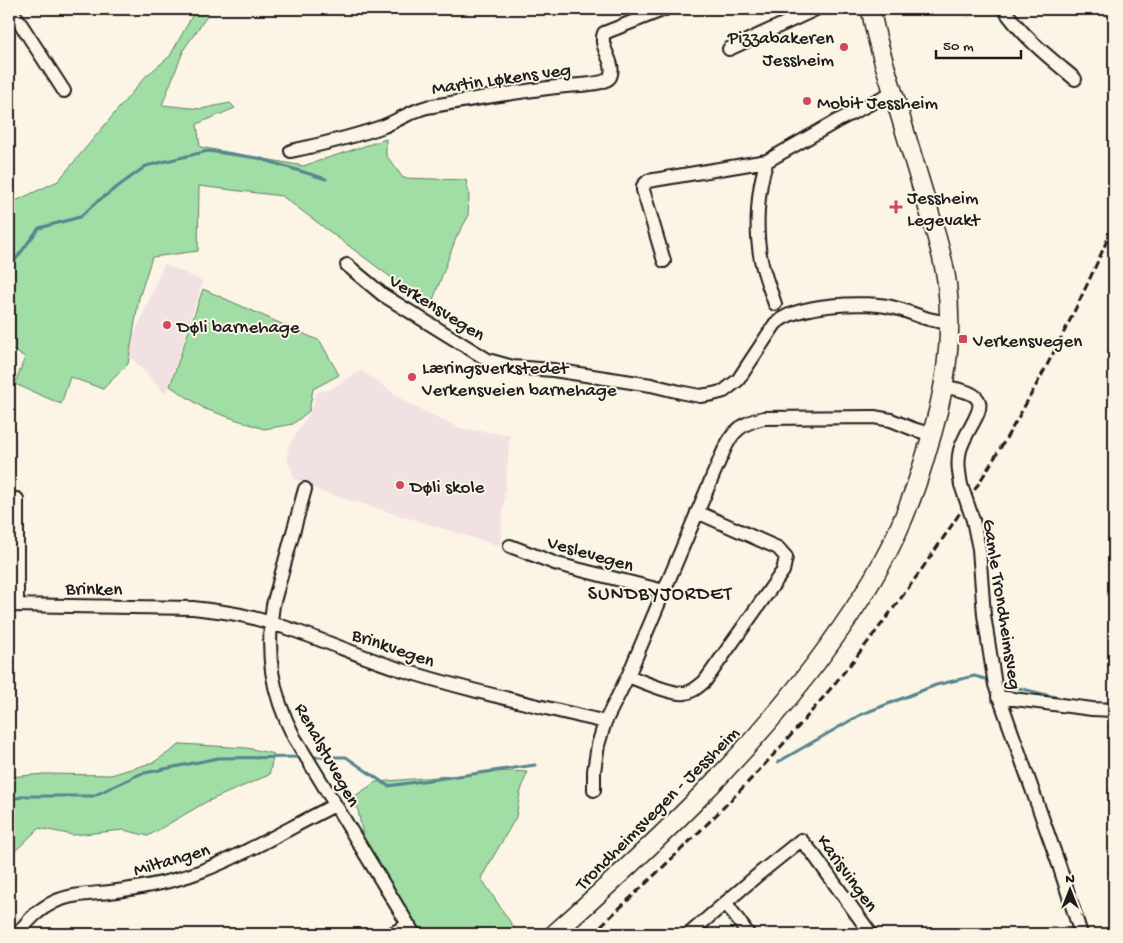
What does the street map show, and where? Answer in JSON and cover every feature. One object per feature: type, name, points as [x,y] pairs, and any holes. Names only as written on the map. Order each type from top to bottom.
[{"type":"main road","name":"Trondheimsvegen - Jessheim","points":[[554,934],[627,869],[696,802],[763,729],[843,626],[870,583],[895,536],[916,486],[933,435],[944,387],[948,364],[950,322],[943,260],[880,52],[871,9]]},
{"type":"street","points":[[11,9],[64,91]]},
{"type":"street","name":"Martin Løkens veg","points":[[291,151],[343,139],[386,125],[416,110],[427,107],[603,82],[610,76],[612,71],[603,44],[602,38],[604,33],[665,9]]},
{"type":"street","points":[[729,49],[816,9]]},
{"type":"street","points":[[1004,9],[1015,25],[1032,43],[1075,79]]},
{"type":"street","points":[[664,261],[644,194],[643,186],[645,183],[652,180],[767,161],[836,120],[893,92]]},
{"type":"street","points":[[767,161],[760,188],[759,245],[763,271],[775,304]]},
{"type":"street","name":"Verkensvegen","points":[[347,265],[383,295],[488,360],[499,364],[651,385],[700,396],[724,391],[738,380],[780,319],[790,315],[854,303],[876,304],[895,308],[930,321],[950,322]]},
{"type":"street","name":"Gamle Trondheimsveg","points":[[944,387],[968,392],[977,398],[979,402],[978,414],[959,453],[958,472],[973,520],[979,549],[986,640],[992,674],[998,697],[1059,865],[1081,934]]},
{"type":"street","points":[[594,790],[596,762],[605,722],[628,676],[729,440],[738,428],[746,422],[764,418],[874,417],[891,420],[913,430],[933,435]]},
{"type":"street","name":"Renalstuvegen","points":[[304,489],[273,605],[270,624],[272,678],[280,706],[294,736],[411,929]]},
{"type":"street","name":"Brinken","points":[[9,499],[17,499],[13,605],[170,608]]},
{"type":"street","points":[[628,676],[674,692],[684,694],[694,690],[705,681],[783,571],[786,557],[778,548],[698,512]]},
{"type":"street","name":"Veslevegen","points":[[510,546],[557,564],[664,591]]},
{"type":"street","name":"Brinkvegen","points":[[170,608],[222,611],[246,616],[449,684],[605,722]]},
{"type":"street","points":[[998,697],[1114,710]]},
{"type":"street","name":"Miltangen","points":[[18,934],[31,918],[56,901],[74,896],[160,884],[180,879],[255,848],[335,805]]},
{"type":"street","name":"Karisvingen","points":[[689,934],[801,840],[871,934]]},
{"type":"street","points":[[726,903],[748,934]]},
{"type":"street","points":[[391,934],[411,929]]},
{"type":"shaded area","points":[[962,9],[992,9],[967,19]]},
{"type":"shaded area","points":[[164,264],[203,281],[166,395],[127,353]]},
{"type":"shaded area","points":[[361,370],[409,404],[460,428],[510,435],[500,546],[320,491],[295,479],[287,453],[291,442],[313,407],[315,395],[320,391],[329,390]]},
{"type":"green space","points":[[196,9],[212,9],[184,49],[162,105],[201,109],[230,103],[235,108],[197,124],[200,147],[303,166],[386,139],[386,155],[403,178],[466,180],[469,194],[468,217],[456,238],[433,300],[428,305],[282,196],[199,186],[198,251],[152,257],[139,298],[128,364],[103,389],[70,377],[61,404],[15,384],[25,357],[9,348],[9,204],[58,181],[145,77],[170,56]]},
{"type":"green space","points":[[203,289],[320,341],[339,375],[313,389],[309,411],[293,424],[264,429],[205,409],[170,386]]},
{"type":"green space","points":[[181,744],[247,748],[274,754],[269,775],[206,802],[148,836],[124,830],[73,835],[39,828],[9,857],[9,777],[44,774],[111,775],[154,762]]},
{"type":"green space","points":[[509,771],[527,772],[520,794],[516,817],[481,878],[518,934],[407,934],[366,850],[355,796],[376,782]]},
{"type":"waterway","points":[[9,260],[16,259],[39,228],[80,217],[98,201],[146,166],[208,151],[258,158],[326,179]]},
{"type":"waterway","points":[[778,762],[860,715],[936,685],[974,676],[990,680]]},
{"type":"waterway","points":[[999,683],[1063,699]]},
{"type":"waterway","points":[[9,800],[25,796],[93,796],[140,774],[218,758],[302,757]]},
{"type":"waterway","points":[[311,757],[346,757],[388,786],[535,765]]},
{"type":"railway","points":[[592,934],[686,845],[776,752],[876,631],[923,568],[967,502],[1008,435],[1082,296],[1114,224]]},
{"type":"place","name":"Pizzabakeren Jessheim","points":[[844,47]]},
{"type":"place","name":"Mobit Jessheim","points":[[807,101]]},
{"type":"place","name":"Jessheim Legevakt","points":[[896,207]]},
{"type":"place","name":"Døli barnehage","points":[[167,325]]},
{"type":"place","name":"Verkensvegen","points":[[963,339]]},
{"type":"place","name":"Læringsverkstedet Verkensveien barnehage","points":[[412,377]]},
{"type":"place","name":"Døli skole","points":[[400,485]]},
{"type":"district","name":"SUNDBYJORDET","points":[[660,592]]}]
